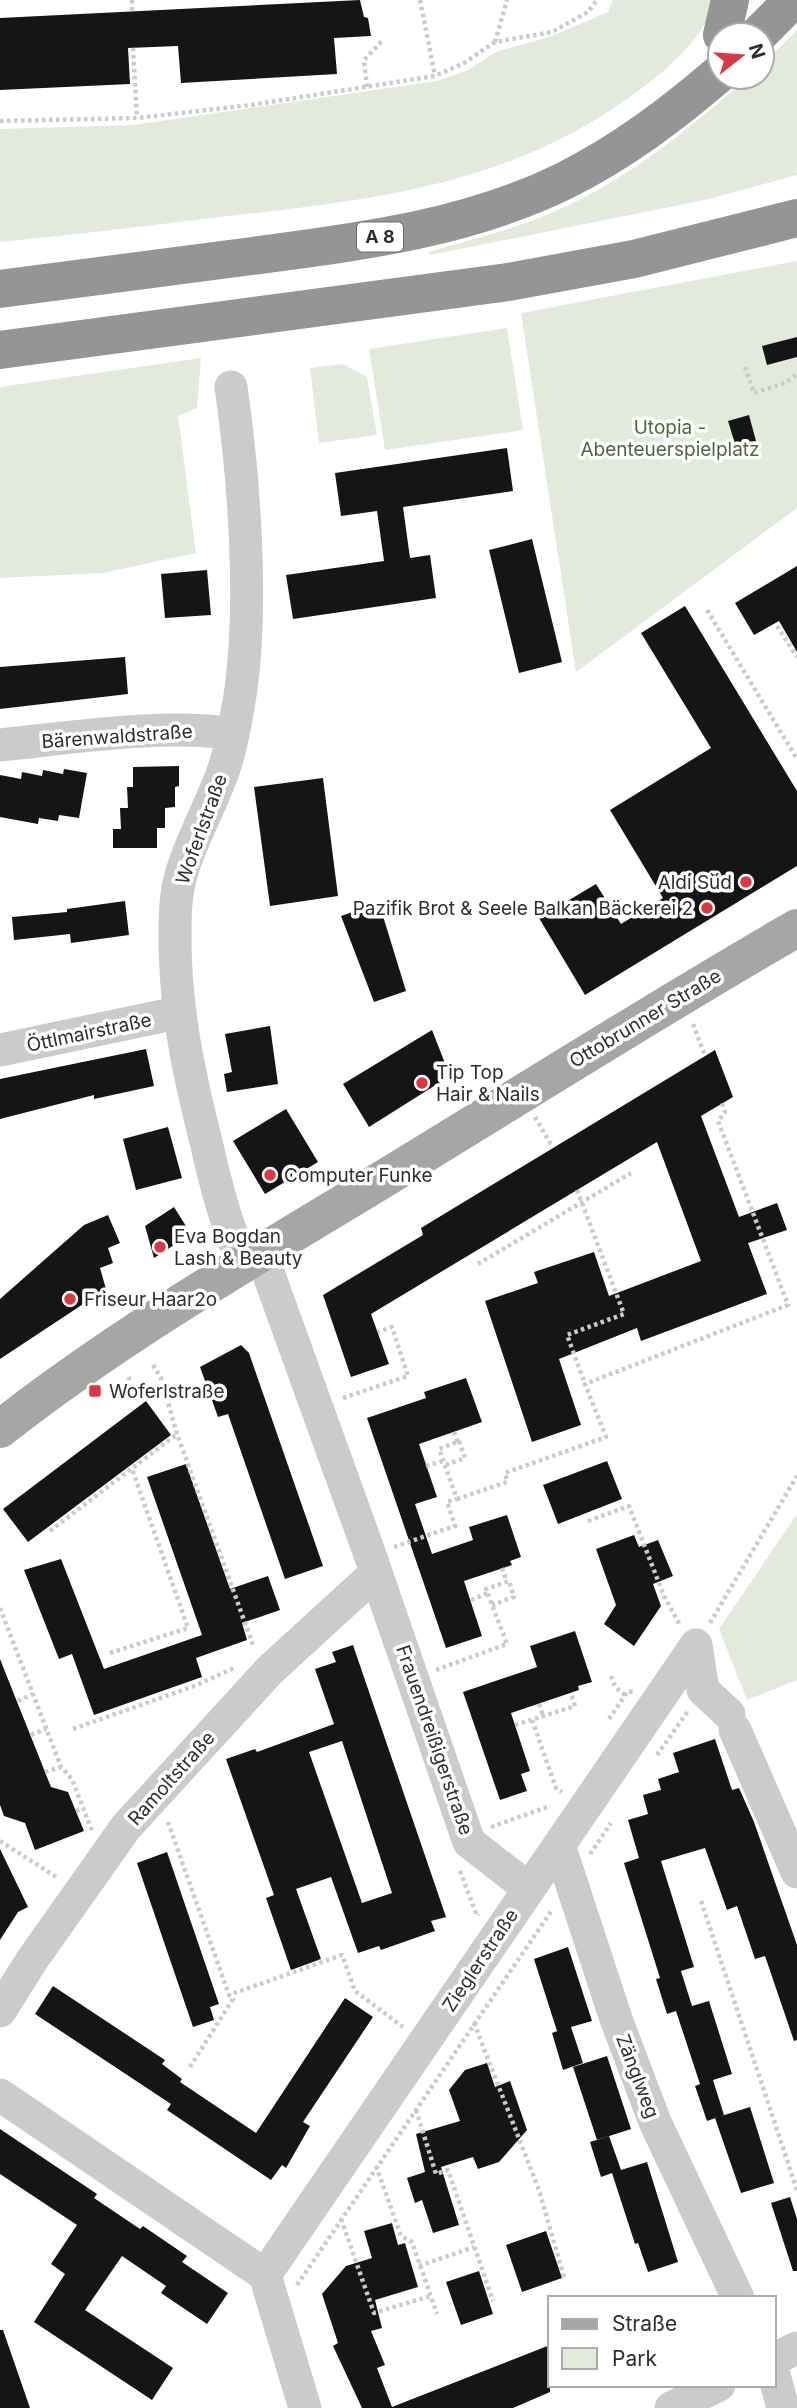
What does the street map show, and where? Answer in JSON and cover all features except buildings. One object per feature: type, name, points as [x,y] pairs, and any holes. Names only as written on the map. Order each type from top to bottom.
[{"type":"highway","points":[[725,21],[730,0]]},
{"type":"highway","points":[[772,21],[793,0]]},
{"type":"highway","name":"A 8","points":[[0,289],[331,245],[456,221],[512,203],[600,162],[679,108],[706,85]]},
{"type":"highway","points":[[0,350],[508,282],[634,259],[797,218]]},
{"type":"main road","name":"Ottobrunner Straße","points":[[0,1429],[105,1352],[252,1258],[678,996],[797,928]]},
{"type":"street","name":"Woferlstraße","points":[[231,387],[241,487],[245,606],[241,686],[233,734],[220,780],[181,876],[175,905],[177,1013],[192,1089],[224,1216],[252,1258]]},
{"type":"street","name":"Bärenwaldstraße","points":[[0,745],[83,736],[208,730],[233,734]]},
{"type":"street","name":"Öttlmairstraße","points":[[0,1050],[177,1013]]},
{"type":"street","name":"Frauendreißigerstraße","points":[[252,1258],[318,1406],[469,1842],[518,1880]]},
{"type":"street","name":"Ramoltstraße","points":[[0,2011],[109,1849],[270,1670],[373,1565]]},
{"type":"street","name":"Zieglerstraße","points":[[265,2275],[423,2043],[518,1880],[572,1800],[660,1698],[687,1634]]},
{"type":"street","points":[[687,1634],[703,1690],[732,1722],[797,1872]]},
{"type":"street","name":"Zänglweg","points":[[551,1832],[616,2020],[655,2122],[737,2296]]},
{"type":"street","points":[[0,2095],[265,2275],[305,2408]]},
{"type":"street","points":[[776,2358],[797,2348]]},
{"type":"street","points":[[776,2382],[783,2408]]},
{"type":"street","points":[[671,2408],[715,2387]]},
{"type":"path","points":[[132,0],[132,12]]},
{"type":"path","points":[[420,0],[435,76]]},
{"type":"path","points":[[495,42],[507,0]]},
{"type":"path","points":[[0,121],[137,118],[251,105],[435,76],[464,63],[495,42],[552,32],[588,12],[597,0]]},
{"type":"path","points":[[367,87],[364,60],[382,41]]},
{"type":"path","points":[[134,48],[137,118]]},
{"type":"path","points":[[745,367],[754,393],[785,383],[797,374]]},
{"type":"path","points":[[707,610],[797,759]]},
{"type":"path","points":[[777,626],[797,657]]},
{"type":"path","points":[[690,1016],[705,1056]]},
{"type":"path","points":[[586,1384],[788,1305],[718,1121],[725,1112],[722,1103]]},
{"type":"path","points":[[533,1113],[553,1148]]},
{"type":"path","points":[[478,1264],[631,1173]]},
{"type":"path","points":[[373,1565],[455,1526],[447,1502],[507,1482],[505,1473],[606,1437],[567,1335],[624,1314],[578,1190]]},
{"type":"path","points":[[318,1406],[408,1376],[392,1327],[378,1332]]},
{"type":"path","points":[[153,1366],[161,1378],[177,1434],[257,1657]]},
{"type":"path","points":[[426,1466],[465,1458],[454,1432]]},
{"type":"path","points":[[50,1531],[177,1434]]},
{"type":"path","points":[[457,1499],[439,1448],[458,1442]]},
{"type":"path","points":[[110,1653],[188,1628],[132,1469]]},
{"type":"path","points":[[687,1634],[797,1476]]},
{"type":"path","points":[[588,1521],[629,1506],[687,1634]]},
{"type":"path","points":[[492,1605],[514,1597],[502,1568]]},
{"type":"path","points":[[412,1678],[507,1644],[486,1589],[507,1582]]},
{"type":"path","points":[[471,1600],[488,1593]]},
{"type":"path","points":[[0,1608],[61,1767],[72,1779],[93,1835]]},
{"type":"path","points":[[73,1729],[197,1685],[245,1663]]},
{"type":"path","points":[[611,1676],[615,1687],[625,1695]]},
{"type":"path","points":[[603,1727],[628,1690],[660,1698]]},
{"type":"path","points":[[515,1725],[575,1706],[570,1693]]},
{"type":"path","points":[[18,1701],[33,1694]]},
{"type":"path","points":[[539,1704],[543,1717]]},
{"type":"path","points":[[532,1720],[556,1788],[572,1800]]},
{"type":"path","points":[[31,1735],[46,1729]]},
{"type":"path","points":[[45,1772],[61,1767]]},
{"type":"path","points":[[568,1780],[572,1800]]},
{"type":"path","points":[[153,1798],[165,1811],[229,1995],[233,1999],[190,2067]]},
{"type":"path","points":[[498,1835],[490,1826],[572,1800]]},
{"type":"path","points":[[550,1806],[551,1832]]},
{"type":"path","points":[[76,1811],[83,1808]]},
{"type":"path","points":[[0,1841],[80,1890]]},
{"type":"path","points":[[459,1869],[477,1916],[518,1880]]},
{"type":"path","points":[[701,1901],[797,2190]]},
{"type":"path","points":[[229,1995],[342,1955],[355,1991],[423,2043]]},
{"type":"path","points":[[474,2023],[539,2190],[564,2277]]},
{"type":"path","points":[[276,2315],[420,2103]]},
{"type":"path","points":[[416,2109],[436,2174],[448,2170],[493,2301]]},
{"type":"path","points":[[376,2166],[401,2236],[412,2242],[437,2314]]},
{"type":"path","points":[[341,2218],[374,2313],[431,2296]]},
{"type":"path","points":[[419,2266],[474,2247]]},
{"type":"green space","points":[[613,0],[717,0],[702,28],[682,53],[634,94],[585,126],[535,151],[484,170],[432,185],[324,205],[0,242],[0,129],[133,125],[437,81],[468,70],[496,52],[552,36],[608,12]]},
{"type":"green space","points":[[797,30],[797,175],[705,200],[430,255],[428,252],[536,219],[579,200],[655,153],[732,91],[776,91],[776,51]]},
{"type":"green space","name":"Utopia - Abenteuerspielplatz","points":[[797,261],[797,508],[576,672],[521,313]]},
{"type":"green space","points":[[507,328],[523,430],[385,450],[369,349]]},
{"type":"green space","points":[[201,358],[197,408],[178,416],[196,553],[103,573],[0,578],[0,387]]},
{"type":"green space","points":[[343,364],[367,377],[377,435],[319,443],[310,368]]},
{"type":"green space","points":[[797,1514],[797,1680],[747,1700],[719,1629]]},
{"type":"place","name":"Aldi Süd","points":[[746,882]]},
{"type":"place","name":"Pazifik Brot & Seele Balkan Bäckerei 2","points":[[707,908]]},
{"type":"place","name":"Tip Top Hair & Nails","points":[[422,1083]]},
{"type":"place","name":"Computer Funke","points":[[270,1175]]},
{"type":"place","name":"Eva Bogdan Lash & Beauty","points":[[160,1247]]},
{"type":"place","name":"Friseur Haar2o","points":[[70,1299]]},
{"type":"place","name":"Woferlstraße","points":[[95,1391]]}]
